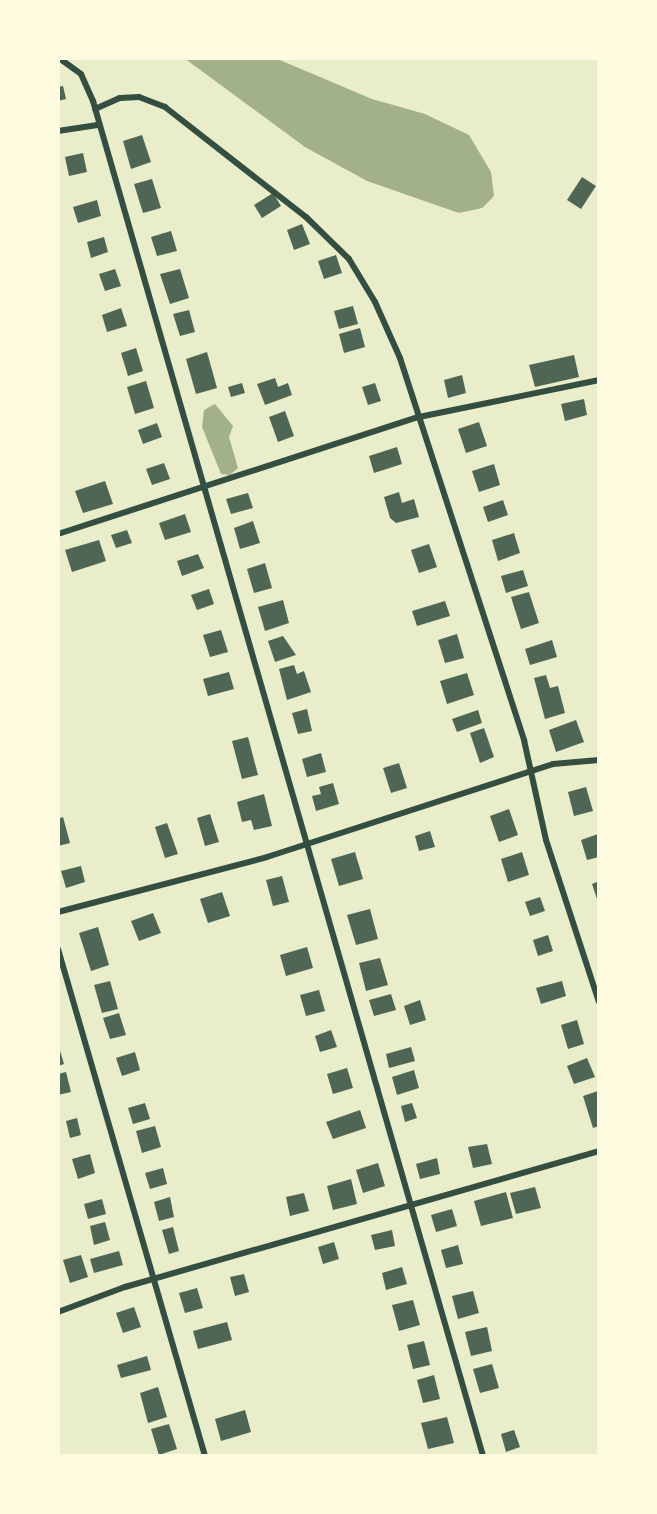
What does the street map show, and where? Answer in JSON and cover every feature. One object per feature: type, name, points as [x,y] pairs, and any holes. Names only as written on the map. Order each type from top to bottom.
[{"type":"street","points":[[59,58],[88,84],[304,843],[483,1456]]},
{"type":"street","points":[[95,109],[120,98],[139,97],[165,107],[306,217],[349,259],[375,302],[419,417],[531,771],[546,840],[599,1002]]},
{"type":"street","points":[[58,131],[98,125]]},
{"type":"street","points":[[58,534],[419,417],[599,380]]},
{"type":"street","points":[[58,912],[267,857],[531,771],[599,760]]},
{"type":"street","points":[[58,949],[205,1456]]},
{"type":"street","points":[[58,1312],[154,1279],[599,1151]]},
{"type":"shaded area","points":[[184,58],[275,58],[372,99],[425,114],[469,135],[491,172],[494,196],[482,208],[459,213],[367,181],[305,147]]},
{"type":"shaded area","points":[[215,404],[233,426],[229,437],[238,468],[230,475],[221,474],[202,427],[204,410]]},
{"type":"building","points":[[63,86],[66,99],[58,101],[58,87]]},
{"type":"building","points":[[142,135],[151,162],[131,169],[123,141]]},
{"type":"building","points":[[83,153],[87,172],[69,176],[65,157]]},
{"type":"building","points":[[582,177],[596,186],[581,209],[567,200]]},
{"type":"building","points":[[152,179],[161,208],[143,213],[134,184]]},
{"type":"building","points":[[273,193],[281,206],[262,218],[254,205]]},
{"type":"building","points":[[97,200],[101,216],[78,223],[73,207]]},
{"type":"building","points":[[302,224],[310,244],[294,250],[287,230]]},
{"type":"building","points":[[171,231],[177,251],[157,256],[151,237]]},
{"type":"building","points":[[104,237],[108,252],[91,258],[87,242]]},
{"type":"building","points":[[336,255],[342,273],[324,279],[318,261]]},
{"type":"building","points":[[115,269],[121,286],[105,291],[99,274]]},
{"type":"building","points":[[180,269],[189,298],[170,304],[160,274]]},
{"type":"building","points":[[353,306],[358,324],[339,329],[334,311]]},
{"type":"building","points":[[121,308],[127,326],[107,332],[102,315]]},
{"type":"building","points":[[189,310],[195,332],[180,336],[173,314]]},
{"type":"building","points":[[360,328],[365,347],[344,353],[339,334]]},
{"type":"building","points":[[136,348],[143,371],[128,376],[121,353]]},
{"type":"building","points":[[207,352],[217,388],[196,394],[186,359]]},
{"type":"building","points":[[574,355],[579,377],[535,387],[529,365]]},
{"type":"building","points":[[462,375],[466,393],[448,398],[444,380]]},
{"type":"building","points":[[275,378],[278,387],[288,383],[292,395],[265,405],[257,384]]},
{"type":"building","points":[[146,381],[154,408],[135,414],[127,387]]},
{"type":"building","points":[[242,383],[245,393],[231,397],[228,387]]},
{"type":"building","points":[[375,383],[381,401],[368,405],[362,387]]},
{"type":"building","points":[[584,399],[587,415],[565,421],[561,404]]},
{"type":"building","points":[[285,411],[294,436],[278,442],[269,417]]},
{"type":"building","points":[[479,422],[487,446],[466,453],[458,429]]},
{"type":"building","points":[[157,423],[162,437],[143,444],[138,430]]},
{"type":"building","points":[[397,447],[402,464],[374,473],[369,456]]},
{"type":"building","points":[[164,463],[170,479],[152,485],[146,469]]},
{"type":"building","points":[[494,464],[500,485],[479,492],[472,471]]},
{"type":"building","points":[[105,481],[113,504],[83,513],[75,491]]},
{"type":"building","points":[[399,492],[402,503],[414,499],[419,517],[396,523],[390,518],[384,497]]},
{"type":"building","points":[[248,493],[253,508],[231,514],[226,499]]},
{"type":"building","points":[[503,500],[508,515],[488,522],[483,507]]},
{"type":"building","points":[[185,514],[191,532],[165,540],[159,523]]},
{"type":"building","points":[[253,521],[260,543],[240,549],[234,528]]},
{"type":"building","points":[[127,530],[132,543],[116,548],[111,535]]},
{"type":"building","points":[[514,533],[520,553],[498,561],[492,540]]},
{"type":"building","points":[[99,540],[106,561],[72,572],[65,550]]},
{"type":"building","points":[[429,544],[437,567],[419,573],[411,550]]},
{"type":"building","points":[[198,554],[204,568],[182,576],[177,561]]},
{"type":"building","points":[[265,563],[272,588],[254,593],[247,569]]},
{"type":"building","points":[[523,570],[528,586],[506,593],[501,576]]},
{"type":"building","points":[[209,589],[214,604],[197,610],[191,595]]},
{"type":"building","points":[[529,592],[539,623],[521,629],[511,597]]},
{"type":"building","points":[[283,600],[289,623],[265,631],[258,607]]},
{"type":"building","points":[[445,601],[450,616],[417,626],[412,611]]},
{"type":"building","points":[[221,630],[228,652],[210,657],[203,635]]},
{"type":"building","points":[[457,634],[464,658],[445,663],[438,640]]},
{"type":"building","points":[[283,636],[296,655],[275,662],[268,641]]},
{"type":"building","points":[[552,640],[557,657],[530,665],[525,649]]},
{"type":"building","points":[[294,665],[297,674],[304,671],[311,692],[287,700],[279,669]]},
{"type":"building","points":[[229,672],[234,689],[208,696],[203,679]]},
{"type":"building","points":[[467,673],[474,695],[447,704],[440,681]]},
{"type":"building","points":[[546,675],[550,688],[558,686],[565,713],[545,719],[534,678]]},
{"type":"building","points":[[307,709],[312,731],[298,734],[292,713]]},
{"type":"building","points":[[478,710],[482,723],[457,732],[452,719]]},
{"type":"building","points":[[576,720],[584,742],[556,752],[549,730]]},
{"type":"building","points":[[484,728],[494,757],[480,763],[470,733]]},
{"type":"building","points":[[248,737],[258,775],[242,779],[232,741]]},
{"type":"building","points":[[321,753],[326,772],[307,777],[302,759]]},
{"type":"building","points":[[399,763],[407,788],[391,793],[383,768]]},
{"type":"building","points":[[333,783],[339,804],[316,811],[312,796],[321,794],[319,787]]},
{"type":"building","points":[[586,787],[593,811],[574,816],[568,792]]},
{"type":"building","points":[[264,794],[272,826],[254,830],[251,820],[242,822],[237,802]]},
{"type":"building","points":[[509,809],[518,835],[499,842],[490,816]]},
{"type":"building","points":[[210,814],[219,842],[205,846],[197,818]]},
{"type":"building","points":[[63,817],[70,843],[58,846],[58,819]]},
{"type":"building","points":[[167,823],[178,854],[165,858],[155,827]]},
{"type":"building","points":[[430,831],[435,847],[419,851],[415,836]]},
{"type":"building","points":[[598,834],[599,857],[587,860],[581,840]]},
{"type":"building","points":[[355,852],[363,879],[339,886],[331,859]]},
{"type":"building","points":[[522,852],[529,875],[508,882],[501,859]]},
{"type":"building","points":[[81,866],[85,882],[66,888],[61,871]]},
{"type":"building","points":[[282,876],[289,902],[273,906],[266,880]]},
{"type":"building","points":[[599,881],[599,902],[598,902],[592,884]]},
{"type":"building","points":[[222,892],[230,916],[208,923],[200,899]]},
{"type":"building","points":[[540,897],[545,911],[530,916],[525,902]]},
{"type":"building","points":[[370,909],[378,939],[356,945],[347,915]]},
{"type":"building","points":[[153,913],[161,933],[139,941],[131,921]]},
{"type":"building","points":[[98,927],[109,965],[91,971],[79,933]]},
{"type":"building","points":[[548,935],[553,951],[538,956],[533,940]]},
{"type":"building","points":[[307,947],[313,968],[286,976],[280,955]]},
{"type":"building","points":[[380,958],[388,985],[366,991],[359,963]]},
{"type":"building","points":[[110,981],[118,1009],[102,1013],[94,985]]},
{"type":"building","points":[[562,981],[566,996],[541,1004],[536,988]]},
{"type":"building","points":[[319,990],[325,1011],[306,1016],[300,995]]},
{"type":"building","points":[[391,994],[396,1010],[374,1016],[369,1000]]},
{"type":"building","points":[[420,1000],[426,1020],[410,1025],[404,1006]]},
{"type":"building","points":[[119,1013],[126,1035],[110,1039],[103,1018]]},
{"type":"building","points":[[577,1020],[584,1044],[568,1049],[561,1025]]},
{"type":"building","points":[[331,1030],[337,1047],[320,1052],[315,1036]]},
{"type":"building","points":[[58,1044],[64,1064],[58,1066]]},
{"type":"building","points":[[411,1047],[415,1061],[389,1068],[386,1054]]},
{"type":"building","points":[[135,1052],[140,1070],[122,1076],[116,1058]]},
{"type":"building","points":[[587,1058],[595,1077],[574,1084],[567,1066]]},
{"type":"building","points":[[347,1068],[353,1088],[333,1094],[327,1074]]},
{"type":"building","points":[[414,1070],[419,1088],[397,1095],[392,1077]]},
{"type":"building","points":[[66,1072],[71,1092],[58,1095],[58,1074]]},
{"type":"building","points":[[598,1091],[599,1126],[593,1128],[583,1096]]},
{"type":"building","points":[[145,1103],[150,1119],[133,1124],[128,1108]]},
{"type":"building","points":[[412,1103],[417,1118],[405,1122],[401,1106]]},
{"type":"building","points":[[360,1110],[366,1128],[333,1139],[326,1122]]},
{"type":"building","points":[[77,1118],[81,1135],[70,1138],[66,1121]]},
{"type":"building","points":[[155,1126],[161,1147],[142,1153],[136,1131]]},
{"type":"building","points":[[487,1144],[492,1164],[473,1168],[468,1147]]},
{"type":"building","points":[[90,1154],[95,1173],[78,1179],[72,1159]]},
{"type":"building","points":[[437,1158],[440,1174],[420,1179],[416,1164]]},
{"type":"building","points":[[378,1163],[385,1186],[363,1193],[356,1170]]},
{"type":"building","points":[[163,1168],[167,1184],[150,1189],[145,1173]]},
{"type":"building","points":[[351,1179],[357,1204],[333,1210],[327,1186]]},
{"type":"building","points":[[535,1187],[541,1208],[516,1214],[510,1193]]},
{"type":"building","points":[[506,1192],[513,1218],[481,1226],[474,1201]]},
{"type":"building","points":[[304,1193],[309,1211],[290,1216],[286,1197]]},
{"type":"building","points":[[170,1197],[174,1217],[159,1221],[154,1202]]},
{"type":"building","points":[[102,1199],[106,1214],[88,1219],[84,1204]]},
{"type":"building","points":[[452,1209],[457,1226],[436,1232],[431,1215]]},
{"type":"building","points":[[105,1222],[110,1240],[94,1245],[90,1226]]},
{"type":"building","points":[[173,1227],[179,1251],[169,1254],[162,1230]]},
{"type":"building","points":[[392,1230],[395,1246],[375,1250],[371,1235]]},
{"type":"building","points":[[334,1242],[339,1259],[323,1264],[318,1247]]},
{"type":"building","points":[[458,1245],[463,1264],[446,1268],[441,1250]]},
{"type":"building","points":[[119,1251],[123,1265],[94,1273],[90,1259]]},
{"type":"building","points":[[81,1255],[88,1277],[70,1283],[63,1260]]},
{"type":"building","points":[[402,1267],[407,1284],[386,1290],[382,1273]]},
{"type":"building","points":[[244,1274],[249,1292],[235,1296],[230,1277]]},
{"type":"building","points":[[197,1288],[203,1308],[185,1313],[179,1293]]},
{"type":"building","points":[[473,1291],[479,1313],[458,1319],[452,1296]]},
{"type":"building","points":[[413,1300],[420,1325],[399,1331],[392,1305]]},
{"type":"building","points":[[134,1307],[141,1327],[123,1333],[116,1313]]},
{"type":"building","points":[[227,1322],[232,1340],[198,1349],[193,1331]]},
{"type":"building","points":[[487,1327],[492,1351],[471,1356],[465,1332]]},
{"type":"building","points":[[424,1341],[430,1365],[413,1369],[407,1345]]},
{"type":"building","points":[[147,1356],[151,1370],[121,1378],[117,1365]]},
{"type":"building","points":[[492,1364],[499,1388],[480,1393],[473,1369]]},
{"type":"building","points":[[434,1375],[440,1399],[423,1403],[417,1380]]},
{"type":"building","points":[[158,1387],[167,1417],[148,1423],[140,1393]]},
{"type":"building","points":[[245,1410],[251,1432],[221,1441],[215,1419]]},
{"type":"building","points":[[447,1417],[454,1443],[428,1449],[421,1423]]},
{"type":"building","points":[[169,1424],[177,1449],[159,1455],[151,1429]]},
{"type":"building","points":[[514,1430],[520,1447],[506,1452],[501,1434]]}]
